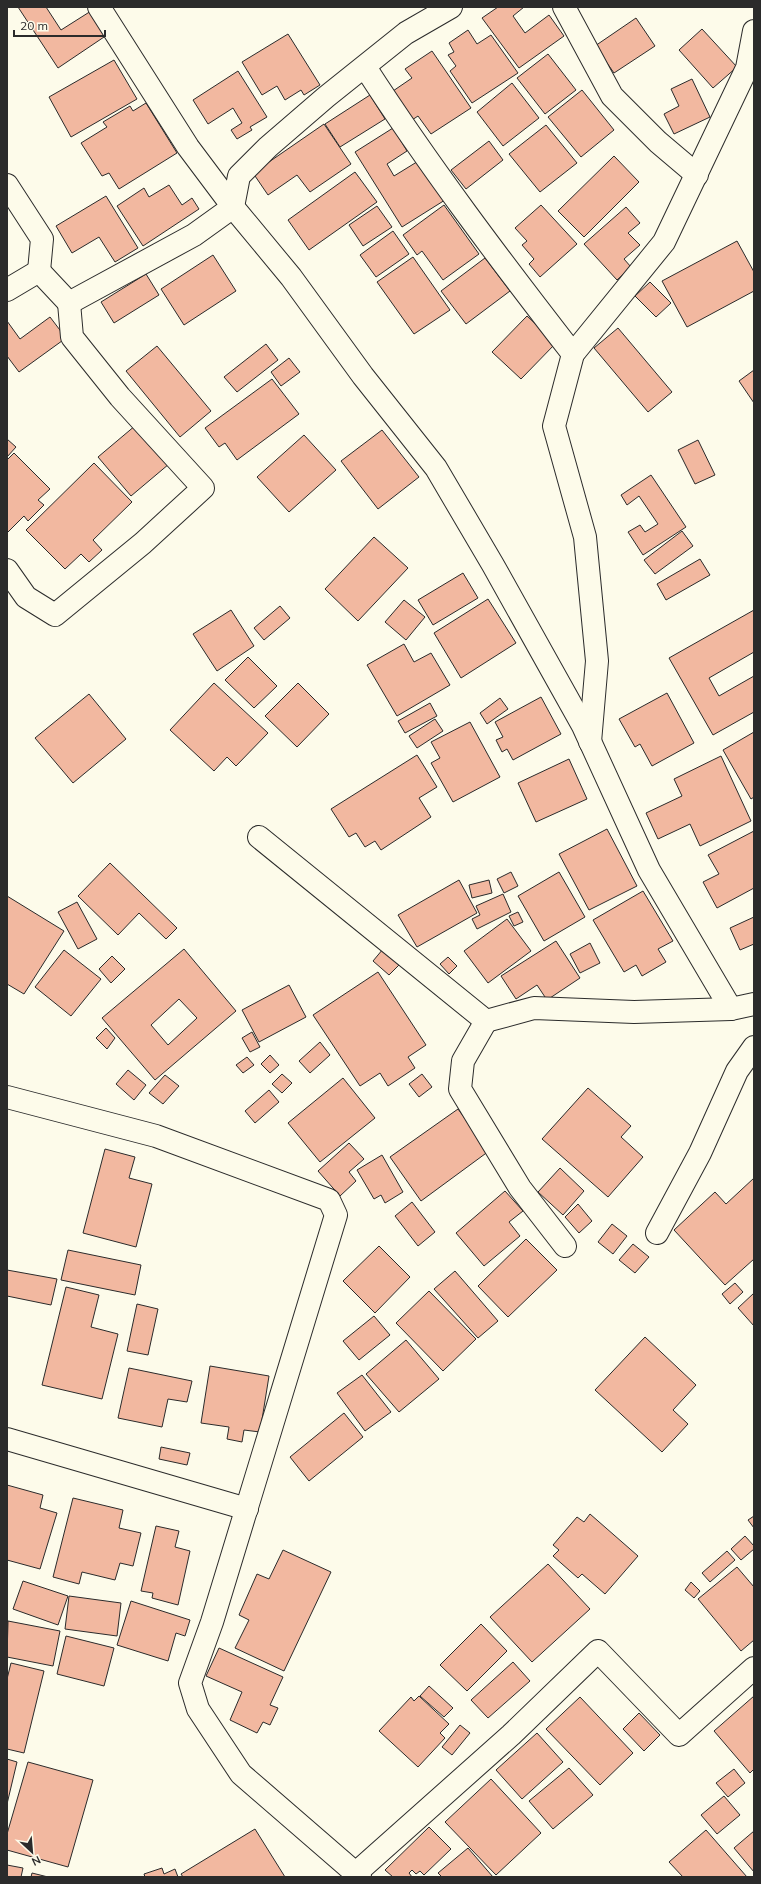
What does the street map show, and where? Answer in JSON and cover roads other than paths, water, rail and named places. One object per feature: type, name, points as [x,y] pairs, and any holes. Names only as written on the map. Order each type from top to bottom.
[{"type":"street","points":[[99,7],[188,147],[233,207],[291,277],[362,376],[436,468],[493,565],[590,742],[649,870],[731,1009]]},
{"type":"street","points":[[69,303],[194,235],[233,207],[239,176],[268,147],[365,66],[406,34],[451,7]]},
{"type":"street","points":[[564,7],[612,96],[658,142],[697,175]]},
{"type":"street","points":[[590,742],[597,661],[585,537],[554,426],[573,354],[664,242],[747,68],[754,31]]},
{"type":"street","points":[[365,66],[424,156],[513,277],[573,354]]},
{"type":"street","points":[[7,185],[42,239],[39,271],[69,303],[72,337],[120,397],[203,488],[143,543],[55,615],[26,597],[7,570]]},
{"type":"street","points":[[7,290],[39,271]]},
{"type":"street","points":[[259,837],[486,1021]]},
{"type":"street","points":[[565,1246],[520,1188],[460,1089],[463,1061],[486,1021],[534,1008],[634,1012],[731,1009],[754,1004]]},
{"type":"street","points":[[656,1233],[700,1153],[737,1071],[754,1047]]},
{"type":"street","points":[[7,1097],[156,1136],[329,1200],[336,1215],[212,1622],[190,1683],[198,1710],[241,1774],[358,1875],[511,1735],[598,1651],[679,1735],[754,1668]]},
{"type":"street","points":[[7,1440],[247,1509]]}]
